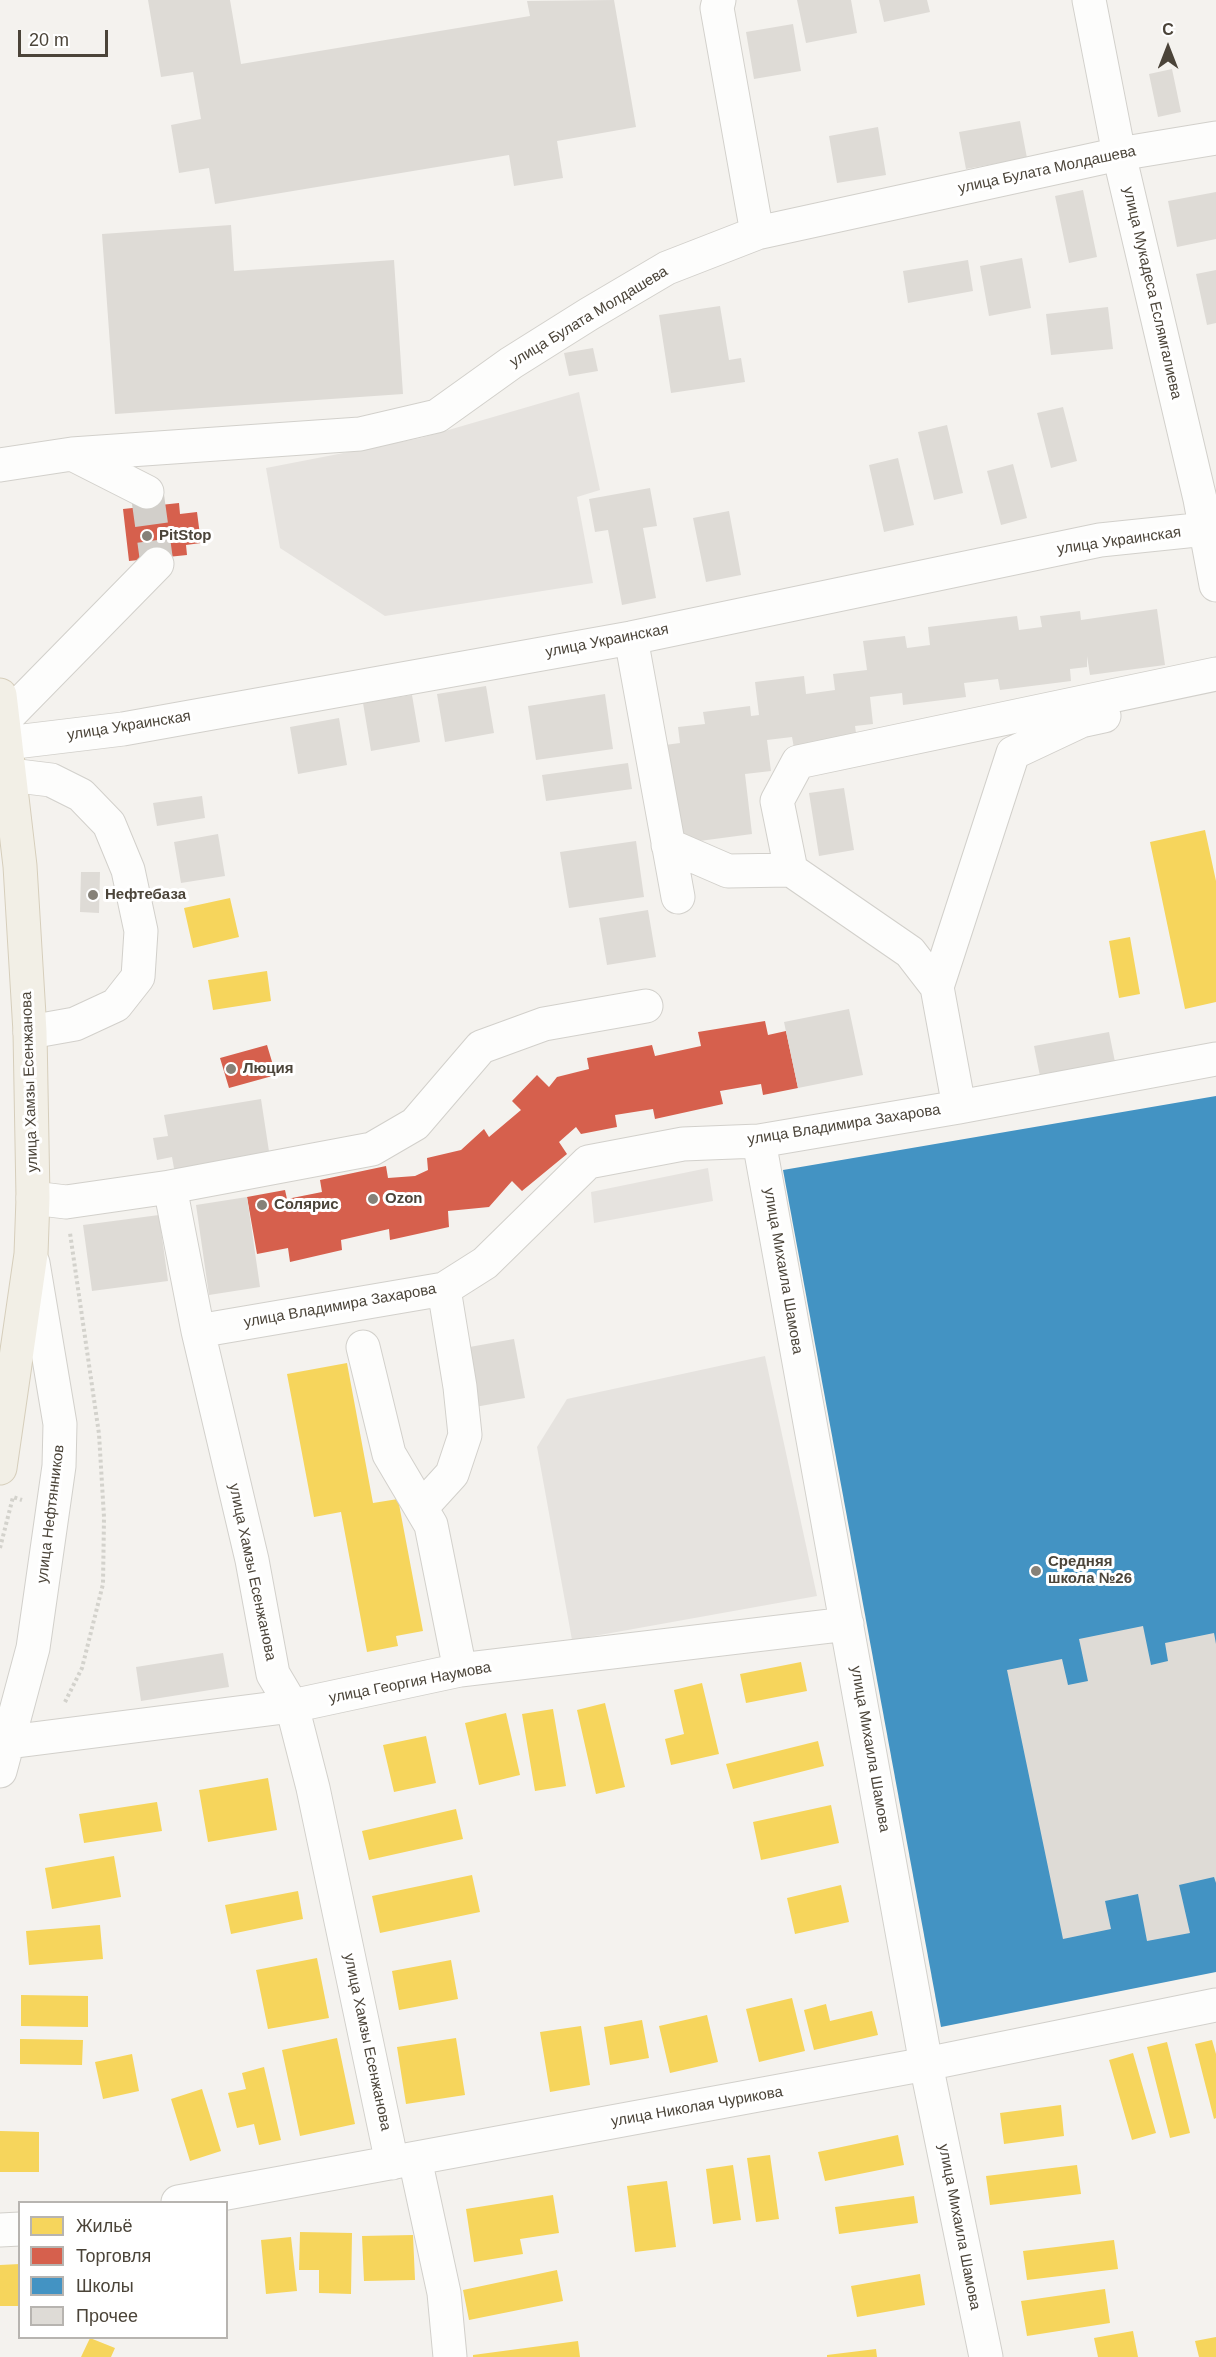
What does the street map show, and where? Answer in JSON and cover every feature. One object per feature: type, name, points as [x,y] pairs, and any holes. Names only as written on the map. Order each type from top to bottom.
[{"type":"main road","name":"улица Хамзы Есенжанова","points":[[0,1468],[31,1254],[33,1198],[30,1032],[10,869],[6,756]]},
{"type":"street","points":[[719,0],[717,9],[757,233]]},
{"type":"street","name":"улица Мукадеса Еслямгалиева","points":[[1089,0],[1119,153],[1207,508],[1216,585]]},
{"type":"street","name":"улица Булата Молдашева","points":[[0,465],[72,454],[360,434],[437,416],[521,357],[657,274],[757,233],[1119,153],[1216,138]]},
{"type":"street","points":[[72,454],[147,492]]},
{"type":"street","name":"улица Украинская","points":[[6,756],[123,729],[631,638],[1100,540],[1207,508]]},
{"type":"street","points":[[30,1032],[75,1024],[116,1005],[138,977],[141,931],[128,870],[109,824],[81,795],[6,756],[156,564]]},
{"type":"street","points":[[631,638],[678,897]]},
{"type":"street","points":[[791,870],[777,801],[798,762],[1216,674]]},
{"type":"street","points":[[937,987],[1013,753],[1081,721],[1216,693]]},
{"type":"street","points":[[668,845],[728,871],[791,870],[910,952],[937,987],[959,1107]]},
{"type":"street","points":[[33,1198],[66,1202],[170,1187],[372,1149],[415,1124],[481,1047],[544,1024],[646,1006]]},
{"type":"street","name":"улица Владимира Захарова","points":[[198,1331],[444,1289],[485,1263],[588,1162],[683,1144],[759,1141],[959,1107],[1216,1059]]},
{"type":"street","name":"улица Михаила Шамова","points":[[759,1141],[926,2064],[986,2357]]},
{"type":"street","name":"улица Хамзы Есенжанова","points":[[170,1187],[198,1331],[252,1560],[273,1674],[292,1706],[404,2161],[444,2293],[450,2357]]},
{"type":"street","name":"улица Нефтянников","points":[[4,1757],[33,1648],[59,1466],[60,1424],[31,1254]]},
{"type":"street","points":[[420,1508],[452,1474],[465,1435],[460,1387],[444,1289]]},
{"type":"street","points":[[363,1347],[389,1454],[431,1526],[460,1671]]},
{"type":"street","name":"улица Георгия Наумова","points":[[4,1757],[292,1706],[460,1671],[847,1624]]},
{"type":"street","name":"улица Николая Чурикова","points":[[184,2201],[926,2064],[1216,2005]]},
{"type":"street","points":[[0,2230],[18,2229]]},
{"type":"shaded area","points":[[579,392],[600,490],[577,497],[593,583],[385,616],[280,548],[266,468],[421,438]]},
{"type":"shaded area","points":[[708,1168],[713,1201],[594,1223],[591,1192]]},
{"type":"shaded area","points":[[765,1356],[817,1596],[572,1640],[537,1447],[567,1399]]},
{"type":"building: Жильё","points":[[1205,830],[1216,881],[1216,1002],[1185,1009],[1150,842]]},
{"type":"building: Жильё","points":[[230,898],[239,937],[193,948],[184,908]]},
{"type":"building: Жильё","points":[[1130,937],[1140,994],[1119,998],[1109,941]]},
{"type":"building: Жильё","points":[[267,971],[271,1001],[213,1010],[208,980]]},
{"type":"building: Жильё","points":[[347,1363],[373,1503],[398,1499],[423,1631],[396,1636],[398,1646],[367,1652],[341,1512],[314,1517],[287,1374]]},
{"type":"building: Жильё","points":[[801,1662],[807,1691],[746,1703],[740,1674]]},
{"type":"building: Жильё","points":[[702,1683],[719,1754],[671,1765],[665,1739],[684,1734],[674,1690]]},
{"type":"building: Жильё","points":[[605,1703],[625,1787],[596,1794],[577,1710]]},
{"type":"building: Жильё","points":[[553,1709],[566,1786],[535,1791],[522,1714]]},
{"type":"building: Жильё","points":[[506,1713],[520,1775],[479,1785],[465,1723]]},
{"type":"building: Жильё","points":[[426,1736],[436,1783],[394,1792],[383,1745]]},
{"type":"building: Жильё","points":[[818,1741],[824,1766],[733,1789],[726,1764]]},
{"type":"building: Жильё","points":[[268,1778],[277,1830],[208,1842],[199,1790]]},
{"type":"building: Жильё","points":[[157,1802],[162,1831],[84,1843],[79,1814]]},
{"type":"building: Жильё","points":[[831,1805],[839,1843],[761,1860],[753,1822]]},
{"type":"building: Жильё","points":[[456,1809],[463,1839],[369,1860],[362,1831]]},
{"type":"building: Жильё","points":[[114,1856],[121,1897],[52,1909],[45,1868]]},
{"type":"building: Жильё","points":[[472,1875],[480,1912],[380,1933],[372,1896]]},
{"type":"building: Жильё","points":[[841,1885],[849,1922],[795,1934],[787,1898]]},
{"type":"building: Жильё","points":[[298,1891],[303,1919],[231,1934],[225,1905]]},
{"type":"building: Жильё","points":[[100,1925],[103,1959],[29,1965],[26,1931]]},
{"type":"building: Жильё","points":[[317,1958],[329,2018],[268,2029],[256,1970]]},
{"type":"building: Жильё","points":[[451,1960],[458,1999],[399,2010],[392,1971]]},
{"type":"building: Жильё","points":[[21,1995],[88,1996],[88,2027],[21,2026]]},
{"type":"building: Жильё","points":[[792,1998],[805,2051],[759,2062],[746,2009]]},
{"type":"building: Жильё","points":[[826,2004],[830,2021],[872,2011],[878,2035],[814,2050],[804,2010]]},
{"type":"building: Жильё","points":[[707,2015],[718,2062],[670,2073],[659,2026]]},
{"type":"building: Жильё","points":[[642,2020],[649,2058],[610,2065],[604,2027]]},
{"type":"building: Жильё","points":[[581,2026],[590,2085],[550,2092],[540,2032]]},
{"type":"building: Жильё","points":[[337,2038],[355,2124],[300,2136],[282,2050]]},
{"type":"building: Жильё","points":[[456,2038],[465,2095],[406,2104],[397,2047]]},
{"type":"building: Жильё","points":[[20,2039],[83,2040],[82,2065],[20,2064]]},
{"type":"building: Жильё","points":[[1212,2040],[1216,2054],[1216,2118],[1214,2119],[1195,2044]]},
{"type":"building: Жильё","points":[[1167,2042],[1190,2133],[1170,2138],[1147,2047]]},
{"type":"building: Жильё","points":[[1133,2053],[1156,2133],[1132,2140],[1109,2060]]},
{"type":"building: Жильё","points":[[132,2054],[139,2091],[103,2099],[95,2062]]},
{"type":"building: Жильё","points":[[264,2067],[281,2140],[259,2145],[254,2124],[237,2128],[228,2093],[246,2089],[242,2073]]},
{"type":"building: Жильё","points":[[202,2089],[221,2151],[190,2161],[171,2099]]},
{"type":"building: Жильё","points":[[1061,2105],[1064,2136],[1004,2144],[1000,2113]]},
{"type":"building: Жильё","points":[[0,2131],[39,2132],[39,2172],[0,2172]]},
{"type":"building: Жильё","points":[[898,2135],[904,2165],[825,2181],[818,2152]]},
{"type":"building: Жильё","points":[[770,2155],[779,2219],[756,2222],[747,2158]]},
{"type":"building: Жильё","points":[[733,2165],[741,2220],[713,2224],[706,2169]]},
{"type":"building: Жильё","points":[[1077,2165],[1081,2194],[990,2205],[986,2176]]},
{"type":"building: Жильё","points":[[667,2181],[676,2247],[635,2252],[627,2186]]},
{"type":"building: Жильё","points":[[553,2195],[559,2233],[520,2239],[523,2254],[474,2262],[466,2209]]},
{"type":"building: Жильё","points":[[914,2196],[918,2223],[839,2234],[835,2207]]},
{"type":"building: Жильё","points":[[300,2232],[352,2233],[351,2294],[319,2293],[319,2270],[299,2270]]},
{"type":"building: Жильё","points":[[413,2235],[415,2280],[364,2281],[362,2236]]},
{"type":"building: Жильё","points":[[291,2237],[297,2291],[266,2294],[261,2240]]},
{"type":"building: Жильё","points":[[1114,2240],[1118,2269],[1027,2280],[1023,2251]]},
{"type":"building: Жильё","points":[[18,2264],[18,2306],[0,2306],[0,2265]]},
{"type":"building: Жильё","points":[[557,2270],[563,2301],[469,2320],[463,2290]]},
{"type":"building: Жильё","points":[[920,2274],[925,2305],[857,2317],[851,2286]]},
{"type":"building: Жильё","points":[[1105,2289],[1110,2323],[1027,2336],[1021,2301]]},
{"type":"building: Жильё","points":[[1133,2331],[1138,2357],[1098,2357],[1094,2338]]},
{"type":"building: Жильё","points":[[1216,2337],[1216,2357],[1199,2357],[1195,2341]]},
{"type":"building: Жильё","points":[[90,2339],[115,2348],[111,2357],[81,2357]]},
{"type":"building: Жильё","points":[[578,2341],[580,2357],[473,2357],[473,2355]]},
{"type":"building: Жильё","points":[[876,2349],[877,2357],[827,2357],[827,2355]]},
{"type":"building: Торговля","points":[[179,503],[180,514],[197,512],[201,543],[186,545],[187,555],[129,561],[123,509]]},
{"type":"building: Торговля","points":[[765,1021],[768,1035],[786,1031],[798,1088],[763,1095],[761,1084],[720,1091],[723,1104],[655,1119],[653,1109],[615,1115],[617,1127],[581,1134],[576,1127],[559,1142],[567,1154],[522,1191],[512,1181],[489,1207],[448,1211],[449,1227],[390,1240],[389,1229],[341,1240],[342,1250],[290,1262],[288,1248],[257,1254],[247,1197],[285,1190],[287,1199],[322,1192],[320,1180],[386,1166],[388,1178],[415,1176],[428,1170],[427,1158],[461,1150],[484,1129],[489,1137],[521,1110],[512,1101],[537,1075],[549,1087],[557,1077],[589,1069],[587,1058],[652,1045],[655,1056],[701,1046],[698,1032]]},
{"type":"building: Торговля","points":[[267,1045],[276,1075],[229,1088],[220,1058]]},
{"type":"building: Школы","name":"Средняя школа №26","points":[[1216,1096],[1216,1972],[941,2027],[783,1170]]},
{"type":"building: Прочее","points":[[148,0],[230,0],[241,64],[530,16],[527,1],[614,0],[636,127],[557,141],[563,178],[514,186],[509,155],[215,204],[209,168],[179,173],[171,125],[201,119],[193,72],[161,77]]},
{"type":"building: Прочее","points":[[797,0],[851,0],[857,33],[806,43]]},
{"type":"building: Прочее","points":[[879,0],[927,0],[930,12],[884,22]]},
{"type":"building: Прочее","points":[[793,24],[801,71],[754,79],[746,32]]},
{"type":"building: Прочее","points":[[1172,69],[1181,112],[1158,117],[1149,74]]},
{"type":"building: Прочее","points":[[1020,121],[1027,158],[966,169],[959,132]]},
{"type":"building: Прочее","points":[[878,127],[886,175],[837,183],[829,136]]},
{"type":"building: Прочее","points":[[1083,190],[1097,257],[1069,263],[1055,196]]},
{"type":"building: Прочее","points":[[1216,192],[1216,239],[1177,247],[1168,201]]},
{"type":"building: Прочее","points":[[231,225],[234,271],[394,260],[403,394],[115,414],[102,234]]},
{"type":"building: Прочее","points":[[1022,258],[1031,308],[989,316],[980,266]]},
{"type":"building: Прочее","points":[[968,260],[973,291],[908,303],[903,271]]},
{"type":"building: Прочее","points":[[1216,270],[1216,323],[1207,325],[1196,274]]},
{"type":"building: Прочее","points":[[720,306],[729,360],[741,358],[745,382],[671,393],[659,315]]},
{"type":"building: Прочее","points":[[1108,307],[1113,349],[1051,355],[1046,314]]},
{"type":"building: Прочее","points":[[593,348],[598,371],[569,376],[564,353]]},
{"type":"building: Прочее","points":[[1063,407],[1077,461],[1051,468],[1037,413]]},
{"type":"building: Прочее","points":[[947,425],[963,493],[934,500],[918,432]]},
{"type":"building: Прочее","points":[[898,458],[914,525],[884,532],[869,465]]},
{"type":"building: Прочее","points":[[1013,464],[1027,518],[1001,525],[987,471]]},
{"type":"building: Прочее","points":[[650,488],[657,526],[643,528],[656,598],[622,605],[608,530],[595,532],[589,499]]},
{"type":"building: Прочее","points":[[729,511],[741,575],[706,582],[693,518]]},
{"type":"building: Прочее","points":[[1157,609],[1165,665],[1090,675],[1087,656],[1087,667],[1070,669],[1071,681],[1000,690],[998,679],[964,683],[966,697],[903,705],[902,693],[870,697],[873,724],[855,726],[857,740],[794,748],[792,737],[767,740],[771,771],[745,774],[752,834],[677,844],[665,745],[680,743],[678,727],[705,724],[703,712],[750,706],[751,716],[759,715],[755,682],[804,676],[806,694],[835,690],[833,674],[867,670],[863,641],[905,636],[907,648],[930,645],[928,627],[1017,616],[1019,630],[1042,627],[1040,616],[1080,611],[1081,620]]},
{"type":"building: Прочее","points":[[486,686],[494,733],[445,742],[437,694]]},
{"type":"building: Прочее","points":[[605,694],[613,749],[536,760],[528,706]]},
{"type":"building: Прочее","points":[[412,695],[420,742],[371,751],[363,703]]},
{"type":"building: Прочее","points":[[339,718],[347,765],[298,774],[290,727]]},
{"type":"building: Прочее","points":[[628,763],[632,789],[546,801],[542,775]]},
{"type":"building: Прочее","points":[[844,788],[854,850],[819,856],[809,793]]},
{"type":"building: Прочее","points":[[202,796],[205,818],[157,826],[153,803]]},
{"type":"building: Прочее","points":[[218,834],[225,876],[181,883],[174,842]]},
{"type":"building: Прочее","points":[[636,841],[644,897],[569,908],[560,852]]},
{"type":"building: Прочее","points":[[81,872],[100,872],[99,913],[80,912]]},
{"type":"building: Прочее","points":[[648,910],[656,957],[607,965],[599,918]]},
{"type":"building: Прочее","points":[[849,1009],[863,1075],[798,1088],[784,1022]]},
{"type":"building: Прочее","points":[[1109,1032],[1115,1062],[1040,1076],[1034,1046]]},
{"type":"building: Прочее","points":[[261,1099],[270,1158],[175,1174],[172,1157],[157,1160],[153,1138],[168,1136],[164,1115]]},
{"type":"building: Прочее","points":[[247,1197],[260,1287],[209,1295],[196,1205]]},
{"type":"building: Прочее","points":[[159,1215],[168,1281],[92,1291],[83,1225]]},
{"type":"building: Прочее","points":[[514,1339],[525,1398],[475,1407],[464,1348]]},
{"type":"building: Прочее","points":[[1143,1626],[1151,1665],[1168,1661],[1165,1643],[1214,1633],[1216,1644],[1216,1883],[1214,1877],[1179,1885],[1190,1933],[1147,1941],[1138,1894],[1105,1901],[1111,1929],[1063,1939],[1007,1670],[1062,1659],[1068,1685],[1088,1681],[1079,1639]]},
{"type":"building: Прочее","points":[[223,1653],[229,1687],[141,1701],[136,1667]]},
{"type":"tunnel","points":[[147,492],[157,564]]},
{"type":"place","name":"PitStop","points":[[147,536]]},
{"type":"place","name":"Нефтебаза","points":[[93,895]]},
{"type":"place","name":"Люция","points":[[231,1069]]},
{"type":"place","name":"Ozon","points":[[373,1199]]},
{"type":"place","name":"Солярис","points":[[262,1205]]},
{"type":"place","name":"Средняя школа №26","points":[[1036,1571]]}]
